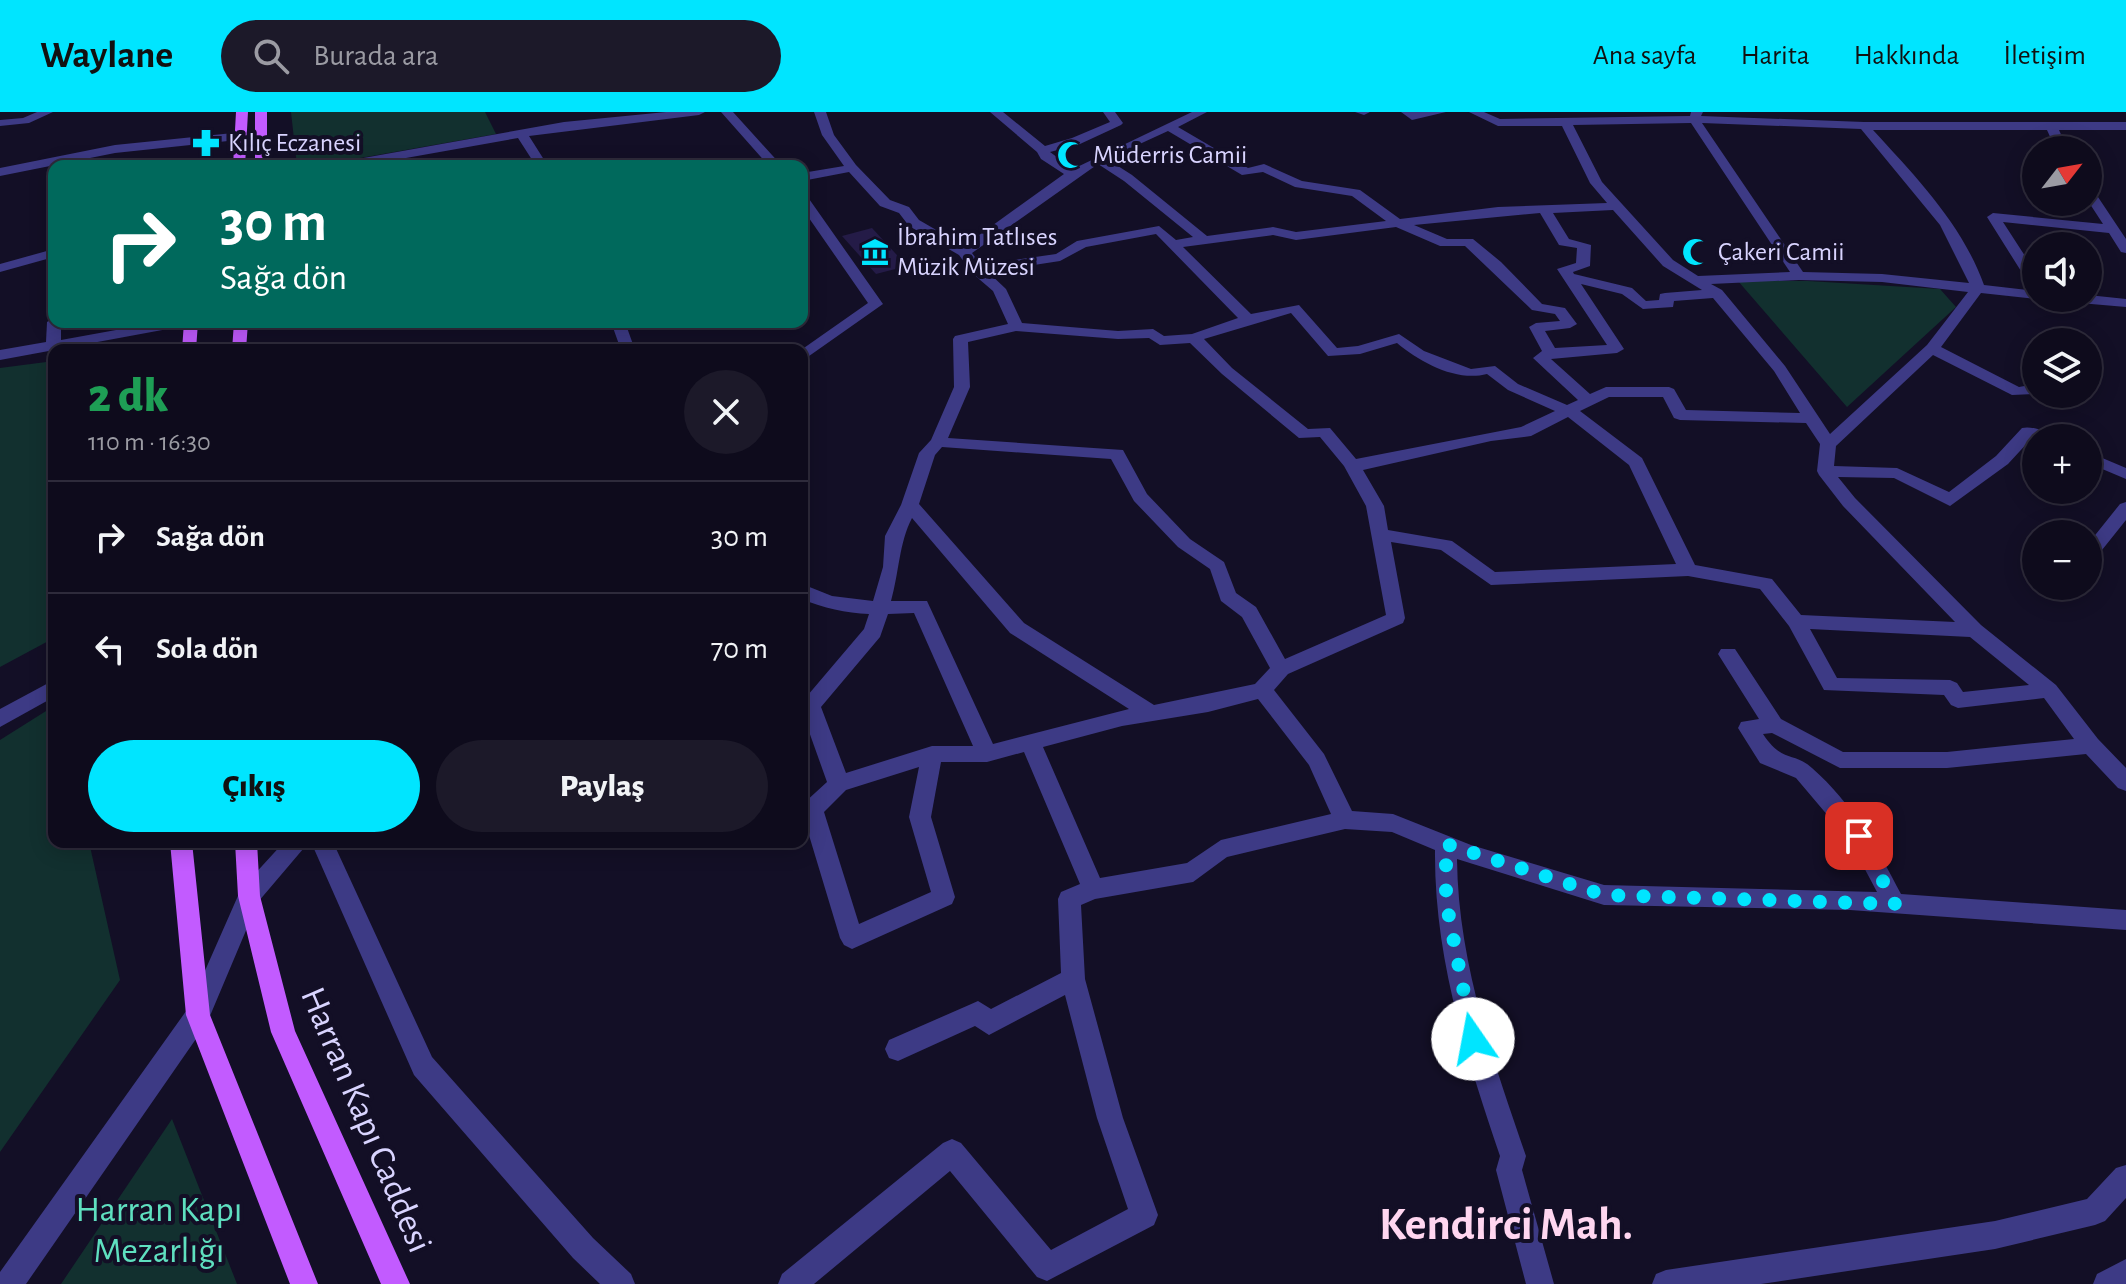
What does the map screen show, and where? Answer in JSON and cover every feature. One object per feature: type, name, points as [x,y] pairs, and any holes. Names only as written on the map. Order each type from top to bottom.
[{"type":"main road","points":[[240,160],[242,112]]},
{"type":"main road","points":[[261,112],[261,160]]},
{"type":"main road","points":[[182,848],[198,1015],[304,1284]]},
{"type":"main road","name":"Harran Kapı Caddesi","points":[[246,848],[249,896],[283,1032],[396,1284]]},
{"type":"street","points":[[0,131],[47,112]]},
{"type":"street","points":[[374,160],[521,133],[583,118],[699,112]]},
{"type":"street","points":[[727,112],[771,160]]},
{"type":"street","points":[[820,112],[828,135],[852,168],[885,203],[904,210],[914,223],[964,252],[977,270],[999,289],[1016,327]]},
{"type":"street","points":[[996,112],[1043,150],[1045,156],[1073,174]]},
{"type":"street","points":[[1043,150],[1076,141],[1117,123],[1109,112]]},
{"type":"street","points":[[964,252],[990,238],[1073,174],[1130,142],[1201,112]]},
{"type":"street","points":[[1407,112],[1412,117],[1440,112]]},
{"type":"street","points":[[1475,112],[1498,123],[1695,115],[1864,126],[2126,126]]},
{"type":"street","points":[[1991,112],[2011,126]]},
{"type":"street","points":[[1695,115],[1799,276]]},
{"type":"street","points":[[0,123],[25,121]]},
{"type":"street","points":[[1566,122],[1596,183],[1668,263],[1717,293],[1780,369],[1828,444]]},
{"type":"street","points":[[1864,126],[1912,181],[1972,263],[1978,288]]},
{"type":"street","points":[[1170,127],[1246,172],[1264,168],[1299,184],[1356,193],[1397,223],[1445,243],[1468,242],[1496,265],[1537,307],[1560,311],[1570,324],[1536,327],[1550,353]]},
{"type":"street","points":[[2052,127],[2056,136]]},
{"type":"street","points":[[521,133],[538,160]]},
{"type":"street","points":[[60,160],[115,149],[243,136]]},
{"type":"street","points":[[1100,160],[1128,178],[1202,238]]},
{"type":"street","points":[[0,172],[48,162]]},
{"type":"street","points":[[808,176],[852,168]]},
{"type":"street","points":[[1173,244],[1273,231],[1296,236],[1498,211],[1616,206]]},
{"type":"street","points":[[808,208],[876,304],[808,352]]},
{"type":"street","points":[[1544,209],[1564,242],[1584,245],[1583,266],[1564,269],[1586,305],[1607,328],[1617,349],[1550,353],[1541,358],[1587,400]]},
{"type":"street","points":[[2102,214],[2126,249]]},
{"type":"street","points":[[2022,262],[1993,217],[2111,229]]},
{"type":"street","points":[[977,270],[1060,257],[1082,244],[1159,230],[1248,319]]},
{"type":"street","points":[[0,268],[48,255]]},
{"type":"street","points":[[1695,280],[1799,276],[1882,278],[2022,293]]},
{"type":"street","points":[[1569,277],[1627,291],[1643,305],[1668,304],[1665,297],[1717,293]]},
{"type":"street","points":[[1978,288],[1932,348],[1828,444],[1825,471],[1849,502],[1974,630],[2049,690],[2091,745],[2126,782]]},
{"type":"street","points":[[2102,301],[2126,303]]},
{"type":"street","points":[[839,784],[810,706],[811,690],[873,632],[892,567],[894,536],[910,505],[927,453],[938,442],[962,387],[960,339],[1016,327],[1118,335],[1153,333],[1160,341],[1194,338],[1248,319],[1294,308],[1333,353],[1360,350],[1399,338],[1419,354],[1470,374],[1490,369],[1513,387],[1581,417],[1636,462],[1688,570]]},
{"type":"street","points":[[59,344],[150,328]]},
{"type":"street","points":[[932,754],[920,817],[944,897],[852,938],[812,809],[839,784],[932,754],[987,754],[1149,712],[1208,704],[1262,690],[1281,669],[1396,618],[1375,506],[1351,463],[1324,432],[1305,434],[1227,371],[1194,338]]},
{"type":"street","points":[[0,355],[48,346]]},
{"type":"street","points":[[1932,348],[2017,392],[2022,391]]},
{"type":"street","points":[[1351,463],[1361,465],[1491,436],[1525,432],[1606,392],[1669,392],[1680,415],[1810,418]]},
{"type":"street","points":[[1825,471],[1897,473],[1950,500],[2002,460],[2022,438]]},
{"type":"street","points":[[938,442],[1117,454],[1140,497],[1184,543],[1218,566],[1228,596],[1249,612],[1281,669]]},
{"type":"street","points":[[2102,463],[2126,474]]},
{"type":"street","points":[[910,505],[1017,628],[1149,712]]},
{"type":"street","points":[[2102,538],[2126,508]]},
{"type":"street","points":[[1381,535],[1446,545],[1491,579],[1688,570],[1766,584],[1796,622],[1831,685],[1950,688],[1958,700],[2049,690]]},
{"type":"street","points":[[808,594],[826,603],[881,609],[920,606],[987,754]]},
{"type":"street","points":[[1796,622],[1974,630]]},
{"type":"street","points":[[1728,654],[1774,725],[1840,760],[1947,760],[2091,745]]},
{"type":"street","points":[[1262,690],[1317,760],[1345,820]]},
{"type":"street","points":[[0,719],[48,691]]},
{"type":"street","points":[[1774,725],[1748,728],[1767,757],[1803,772],[1859,836],[1895,904]]},
{"type":"street","points":[[1030,742],[1093,889]]},
{"type":"street","points":[[792,1284],[952,1152],[1047,1267],[1144,1215],[1110,1118],[1073,979],[1069,899],[1093,889],[1193,872],[1221,849],[1345,820],[1393,823],[1446,844],[1604,895],[1895,904],[2126,920]]},
{"type":"street","points":[[1446,844],[1446,901],[1473,1039],[1513,1156],[1509,1170],[1540,1284]]},
{"type":"street","points":[[9,1284],[198,1015],[249,896],[293,848]]},
{"type":"street","points":[[325,848],[423,1066],[583,1248],[621,1284]]},
{"type":"street","points":[[898,1049],[978,1013],[989,1023],[1073,979]]},
{"type":"street","points":[[1666,1284],[1995,1235],[2095,1211],[2126,1178]]},
{"type":"street","points":[[2107,1284],[2126,1273]]},
{"type":"green space","points":[[291,112],[485,112],[496,134],[349,160],[296,160]]},
{"type":"green space","points":[[1738,281],[1808,281],[1940,289],[1956,307],[1847,407]]},
{"type":"green space","points":[[48,362],[48,641],[0,667],[0,368]]},
{"type":"green space","points":[[48,710],[48,848],[90,848],[120,980],[0,1152],[0,740]]},
{"type":"green space","name":"Harran Kapı Mezarlığı","points":[[172,1119],[237,1284],[61,1284]]},
{"type":"building","name":"İbrahim Tatlıses Müzik Müzesi","points":[[872,228],[907,266],[876,274],[842,236]]},
{"type":"place","name":"Kılıç Eczanesi","points":[[206,143]]},
{"type":"place","name":"Müderris Camii","points":[[1071,155]]},
{"type":"place","name":"İbrahim Tatlıses Müzik Müzesi","points":[[875,252]]},
{"type":"place","name":"Çakeri Camii","points":[[1696,252]]},
{"type":"district","name":"Kendirci Mah.","points":[[1506,1225]]},
{"type":"route","points":[[1473,1039],[1446,901],[1446,844],[1604,895],[1850,900],[1895,904],[1859,836]]}]
